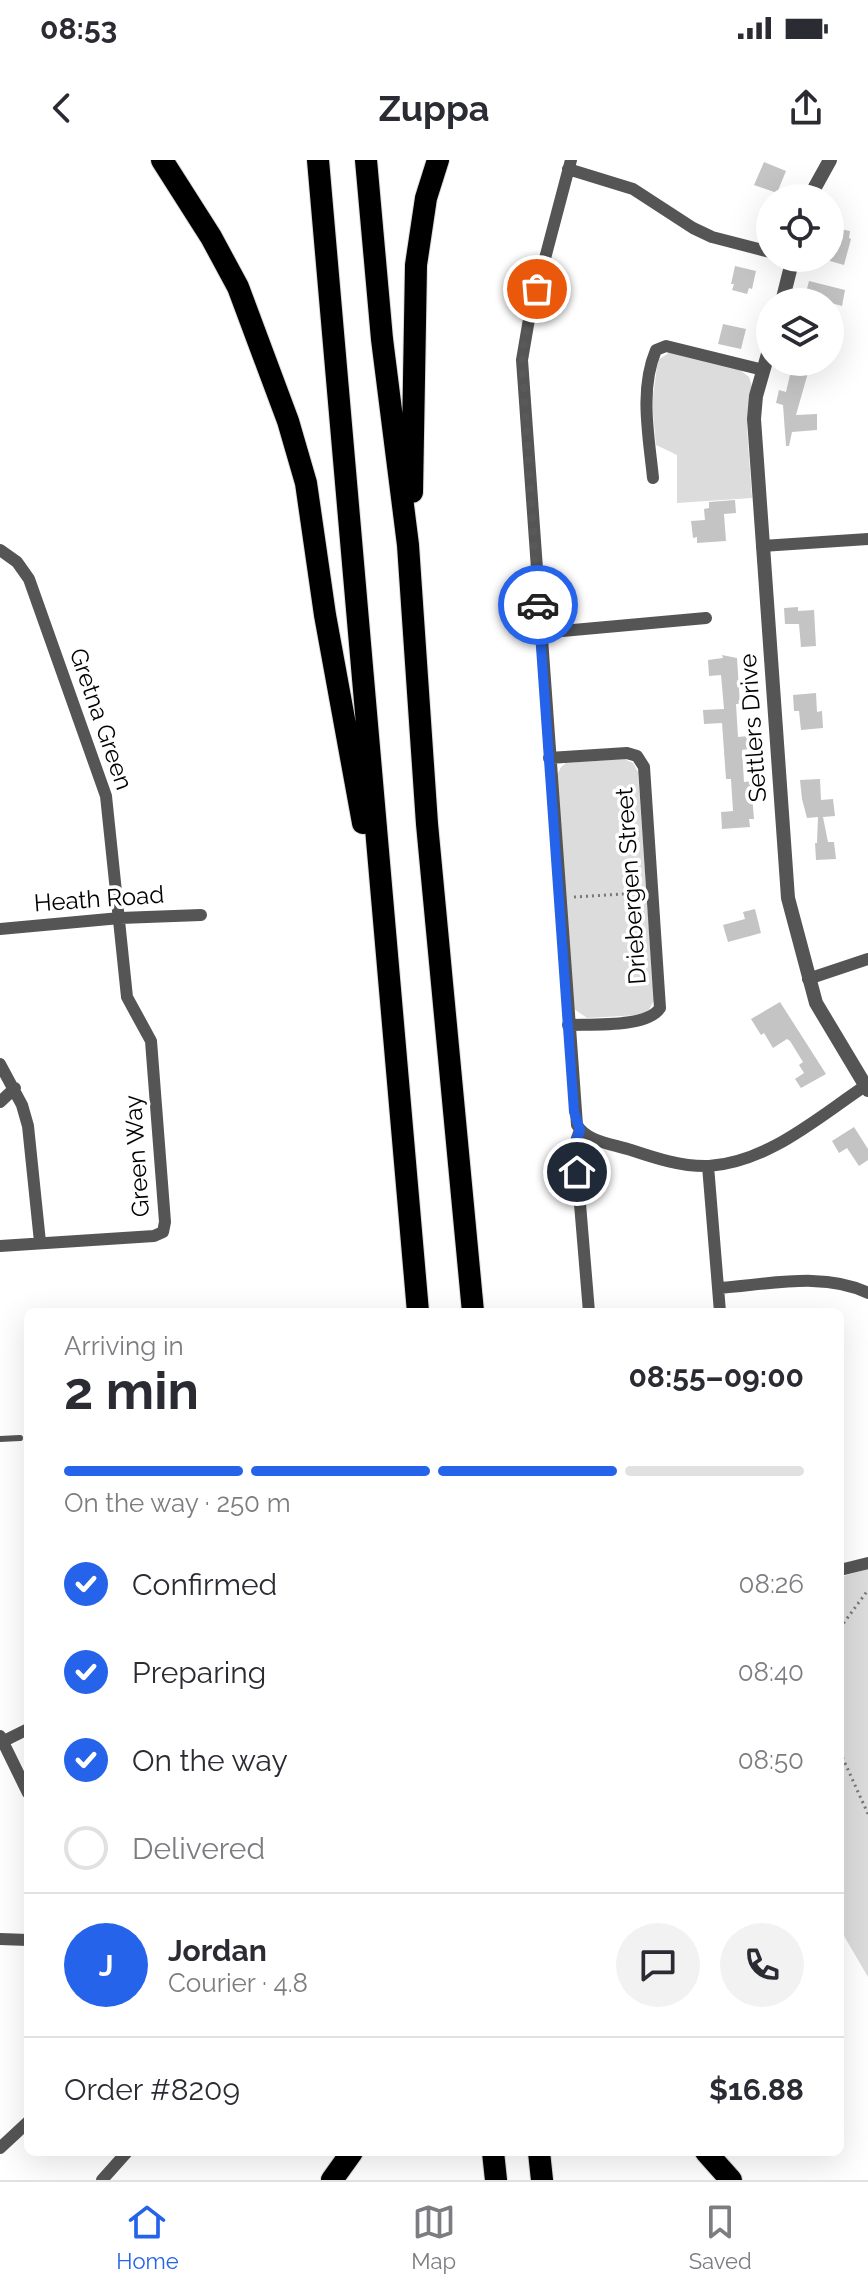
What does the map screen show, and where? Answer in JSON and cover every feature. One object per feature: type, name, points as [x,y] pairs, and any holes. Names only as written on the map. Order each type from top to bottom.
[{"type":"highway","points":[[318,160],[418,1308]]},
{"type":"highway","points":[[366,160],[382,339],[408,545],[427,824],[473,1308]]},
{"type":"highway","points":[[408,545],[413,488],[416,265],[426,198],[438,160]]},
{"type":"highway","points":[[163,163],[211,237],[238,287],[288,421],[306,483],[325,615],[387,954]]},
{"type":"highway","points":[[332,2180],[349,2156]]},
{"type":"highway","points":[[493,2156],[496,2180]]},
{"type":"highway","points":[[539,2156],[542,2180]]},
{"type":"highway","points":[[710,2156],[731,2180]]},
{"type":"street","points":[[817,184],[830,160]]},
{"type":"street","points":[[756,248],[700,232],[633,189],[570,165],[529,319],[522,360],[575,1119],[580,1130],[591,1138],[654,1157],[708,1166],[767,1151],[867,1088]]},
{"type":"street","points":[[653,478],[646,405],[649,375],[656,350],[666,346],[756,368]]},
{"type":"street","name":"Settlers Drive","points":[[761,376],[754,419],[788,898],[819,1011],[867,1088]]},
{"type":"street","points":[[762,546],[868,539]]},
{"type":"street","name":"Gretna Green","points":[[0,550],[17,562],[29,579],[104,790],[120,918]]},
{"type":"street","points":[[540,633],[706,618]]},
{"type":"street","name":"Driebergen Street","points":[[549,758],[627,753],[642,761],[661,1002],[652,1017],[638,1021],[568,1025]]},
{"type":"street","name":"Heath Road","points":[[0,929],[120,918],[201,915]]},
{"type":"street","name":"Green Way","points":[[0,1246],[154,1236],[165,1229],[151,1041],[127,997],[120,918]]},
{"type":"street","points":[[808,979],[868,959]]},
{"type":"street","points":[[0,1064],[15,1088],[28,1126],[40,1242]]},
{"type":"street","points":[[0,1102],[15,1088]]},
{"type":"street","points":[[580,1130],[575,1144],[589,1308]]},
{"type":"street","points":[[708,1166],[720,1308]]},
{"type":"street","points":[[718,1288],[818,1281],[848,1285],[868,1293]]},
{"type":"street","points":[[844,1569],[868,1563]]},
{"type":"street","points":[[24,1730],[1,1739],[24,1785]]},
{"type":"street","points":[[0,1939],[24,1940]]},
{"type":"street","points":[[0,2148],[24,2126]]},
{"type":"street","points":[[102,2180],[123,2156]]},
{"type":"lane","points":[[0,1439],[20,1438]]},
{"type":"path","points":[[559,898],[653,892]]},
{"type":"path","points":[[844,1623],[868,1590]]},
{"type":"path","points":[[844,1761],[868,1814]]},
{"type":"shaded area","points":[[670,352],[740,370],[749,377],[752,387],[747,428],[752,498],[677,503],[677,455],[656,445],[652,403],[658,360]]},
{"type":"shaded area","points":[[624,759],[633,763],[638,772],[654,1000],[649,1010],[640,1015],[587,1018],[574,1009],[556,777],[566,763]]},
{"type":"shaded area","points":[[868,1569],[868,1977],[844,1936],[844,1576]]},
{"type":"building","points":[[764,162],[786,171],[781,184],[754,185]]},
{"type":"building","points":[[844,230],[850,231],[844,265]]},
{"type":"building","points":[[735,266],[756,271],[752,289],[749,288],[747,294],[732,290],[734,284],[731,284]]},
{"type":"building","points":[[809,281],[837,288],[807,288]]},
{"type":"building","points":[[723,324],[746,329],[741,349],[718,344]]},
{"type":"building","points":[[790,376],[807,376],[796,415],[817,414],[817,430],[792,432],[789,446],[786,446],[783,405],[776,403],[779,390],[786,392]]},
{"type":"building","points":[[735,500],[736,513],[724,514],[726,541],[697,543],[697,537],[693,538],[691,521],[705,520],[704,509],[709,508],[709,502]]},
{"type":"building","points":[[798,607],[798,611],[814,610],[816,646],[801,647],[799,624],[785,624],[784,608]]},
{"type":"building","points":[[722,655],[737,658],[740,704],[736,704],[738,737],[748,736],[749,749],[742,750],[744,782],[751,781],[754,819],[749,819],[750,827],[722,829],[721,812],[733,811],[731,779],[726,779],[722,723],[704,724],[703,710],[724,709],[721,675],[709,676],[708,660],[723,658]]},
{"type":"building","points":[[816,693],[817,712],[822,711],[823,728],[801,730],[799,711],[794,711],[793,695]]},
{"type":"building","points":[[820,779],[821,800],[833,799],[835,816],[823,817],[828,842],[834,842],[836,859],[816,860],[818,817],[807,818],[802,799],[800,780]]},
{"type":"building","points":[[755,909],[761,933],[728,942],[723,925],[745,919],[743,912]]},
{"type":"building","points":[[780,1002],[826,1074],[801,1088],[795,1079],[804,1073],[799,1065],[803,1062],[790,1041],[787,1039],[773,1048],[751,1019]]},
{"type":"building","points":[[854,1127],[868,1149],[868,1160],[859,1166],[847,1148],[839,1153],[832,1141]]},
{"type":"way so far","points":[[537,289],[522,360],[538,605]]},
{"type":"route","points":[[538,605],[574,1112],[580,1130],[575,1144],[577,1172]]}]
